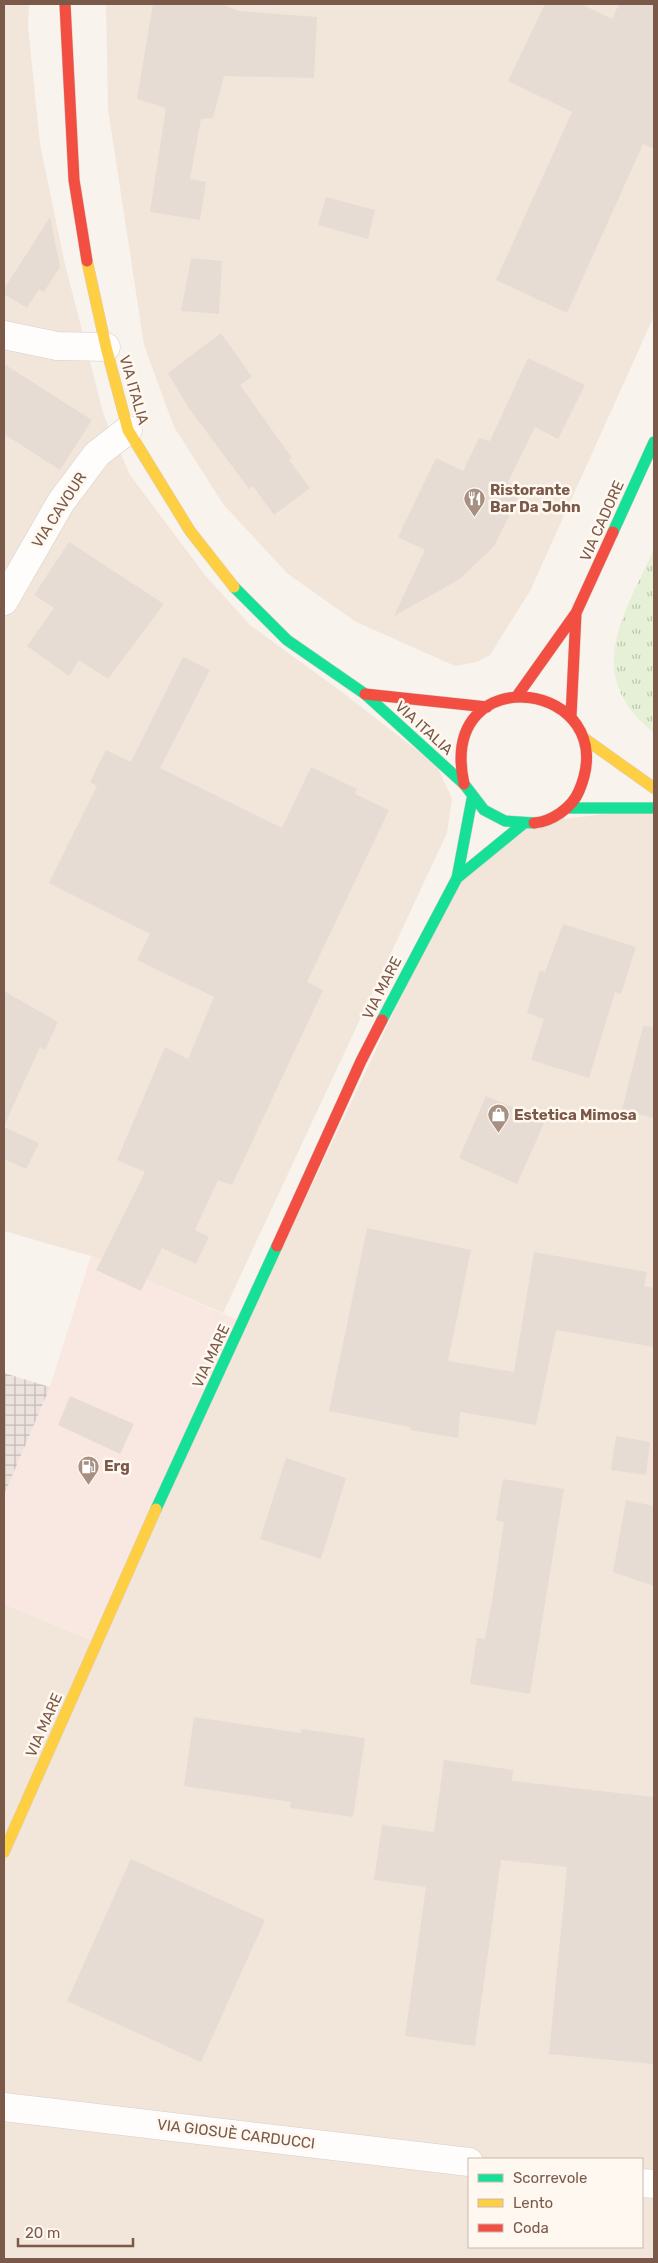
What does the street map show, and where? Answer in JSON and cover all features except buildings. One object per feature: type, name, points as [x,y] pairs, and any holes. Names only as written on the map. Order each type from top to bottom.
[{"type":"main road","name":"VIA ITALIA","points":[[65,4],[74,180],[84,246],[106,347],[128,430],[190,531],[242,597],[287,640],[365,694],[464,784]]},
{"type":"main road","name":"VIA CADORE","points":[[517,696],[576,614],[654,442]]},
{"type":"main road","name":"VIA CADORE","points":[[571,716],[576,614]]},
{"type":"main road","name":"VIA ITALIA","points":[[365,694],[487,707]]},
{"type":"main road","points":[[517,696],[536,696],[555,704],[571,716],[585,739],[589,758],[586,776],[579,794],[567,808],[554,817],[538,823],[523,824],[504,821],[486,812],[472,798],[464,784],[460,763],[462,742],[472,722],[487,707],[501,699],[517,696]]},
{"type":"main road","points":[[585,739],[654,788]]},
{"type":"main road","name":"VIA MARE","points":[[4,1852],[100,1633],[361,1061],[457,878],[472,798]]},
{"type":"main road","points":[[567,808],[654,808]]},
{"type":"main road","name":"VIA MARE","points":[[457,878],[523,824]]},
{"type":"street","points":[[4,335],[57,346],[106,347]]},
{"type":"street","name":"VIA CAVOUR","points":[[4,601],[61,502],[97,454],[128,430]]},
{"type":"street","name":"VIA GIOSUÈ CARDUCCI","points":[[4,2106],[468,2162]]},
{"type":"shaded area","points":[[4,4],[29,4],[28,26],[40,144],[64,260],[104,416],[130,475],[205,575],[250,625],[346,695],[437,766],[452,799],[447,833],[223,1313],[91,1256],[4,1231]]},
{"type":"shaded area","points":[[106,4],[654,4],[654,316],[530,591],[490,655],[477,662],[455,666],[356,622],[288,574],[223,504],[174,427],[144,345],[108,109]]},
{"type":"shaded area","points":[[654,808],[654,2259],[4,2259],[4,1604],[96,1642],[457,878],[523,824]]},
{"type":"shaded area","points":[[91,1256],[242,1322],[96,1642],[4,1604],[4,1495],[50,1387]]},
{"type":"shaded area","points":[[4,1373],[50,1387],[4,1495]]},
{"type":"green space","points":[[654,549],[654,733],[632,711],[619,689],[614,667],[615,645],[621,622]]},
{"type":"traffic: fast","points":[[613,532],[654,442]]},
{"type":"traffic: fast","points":[[234,587],[287,640],[365,694],[464,784],[484,810],[505,821],[534,823]]},
{"type":"traffic: fast","points":[[382,1020],[457,878],[472,799]]},
{"type":"traffic: fast","points":[[567,808],[654,808]]},
{"type":"traffic: fast","points":[[457,878],[523,824]]},
{"type":"traffic: fast","points":[[156,1509],[277,1246]]},
{"type":"traffic: slow","points":[[87,261],[106,347],[128,430],[190,531],[234,587]]},
{"type":"traffic: slow","points":[[585,739],[654,788]]},
{"type":"traffic: slow","points":[[4,1852],[156,1509]]},
{"type":"traffic: jam","points":[[65,4],[74,180],[87,261]]},
{"type":"traffic: jam","points":[[517,696],[576,613],[613,532]]},
{"type":"traffic: jam","points":[[571,716],[576,613]]},
{"type":"traffic: jam","points":[[365,694],[487,707]]},
{"type":"traffic: jam","points":[[464,784],[463,742],[477,715],[500,700],[529,698],[556,706],[577,725],[586,754],[579,791],[576,797],[554,817],[534,823]]},
{"type":"traffic: jam","points":[[277,1246],[361,1061],[382,1020]]},
{"type":"place","name":"Ristorante Bar Da John","points":[[474,518]]},
{"type":"place","name":"Estetica Mimosa","points":[[498,1134]]},
{"type":"place","name":"Erg","points":[[88,1485]]}]
